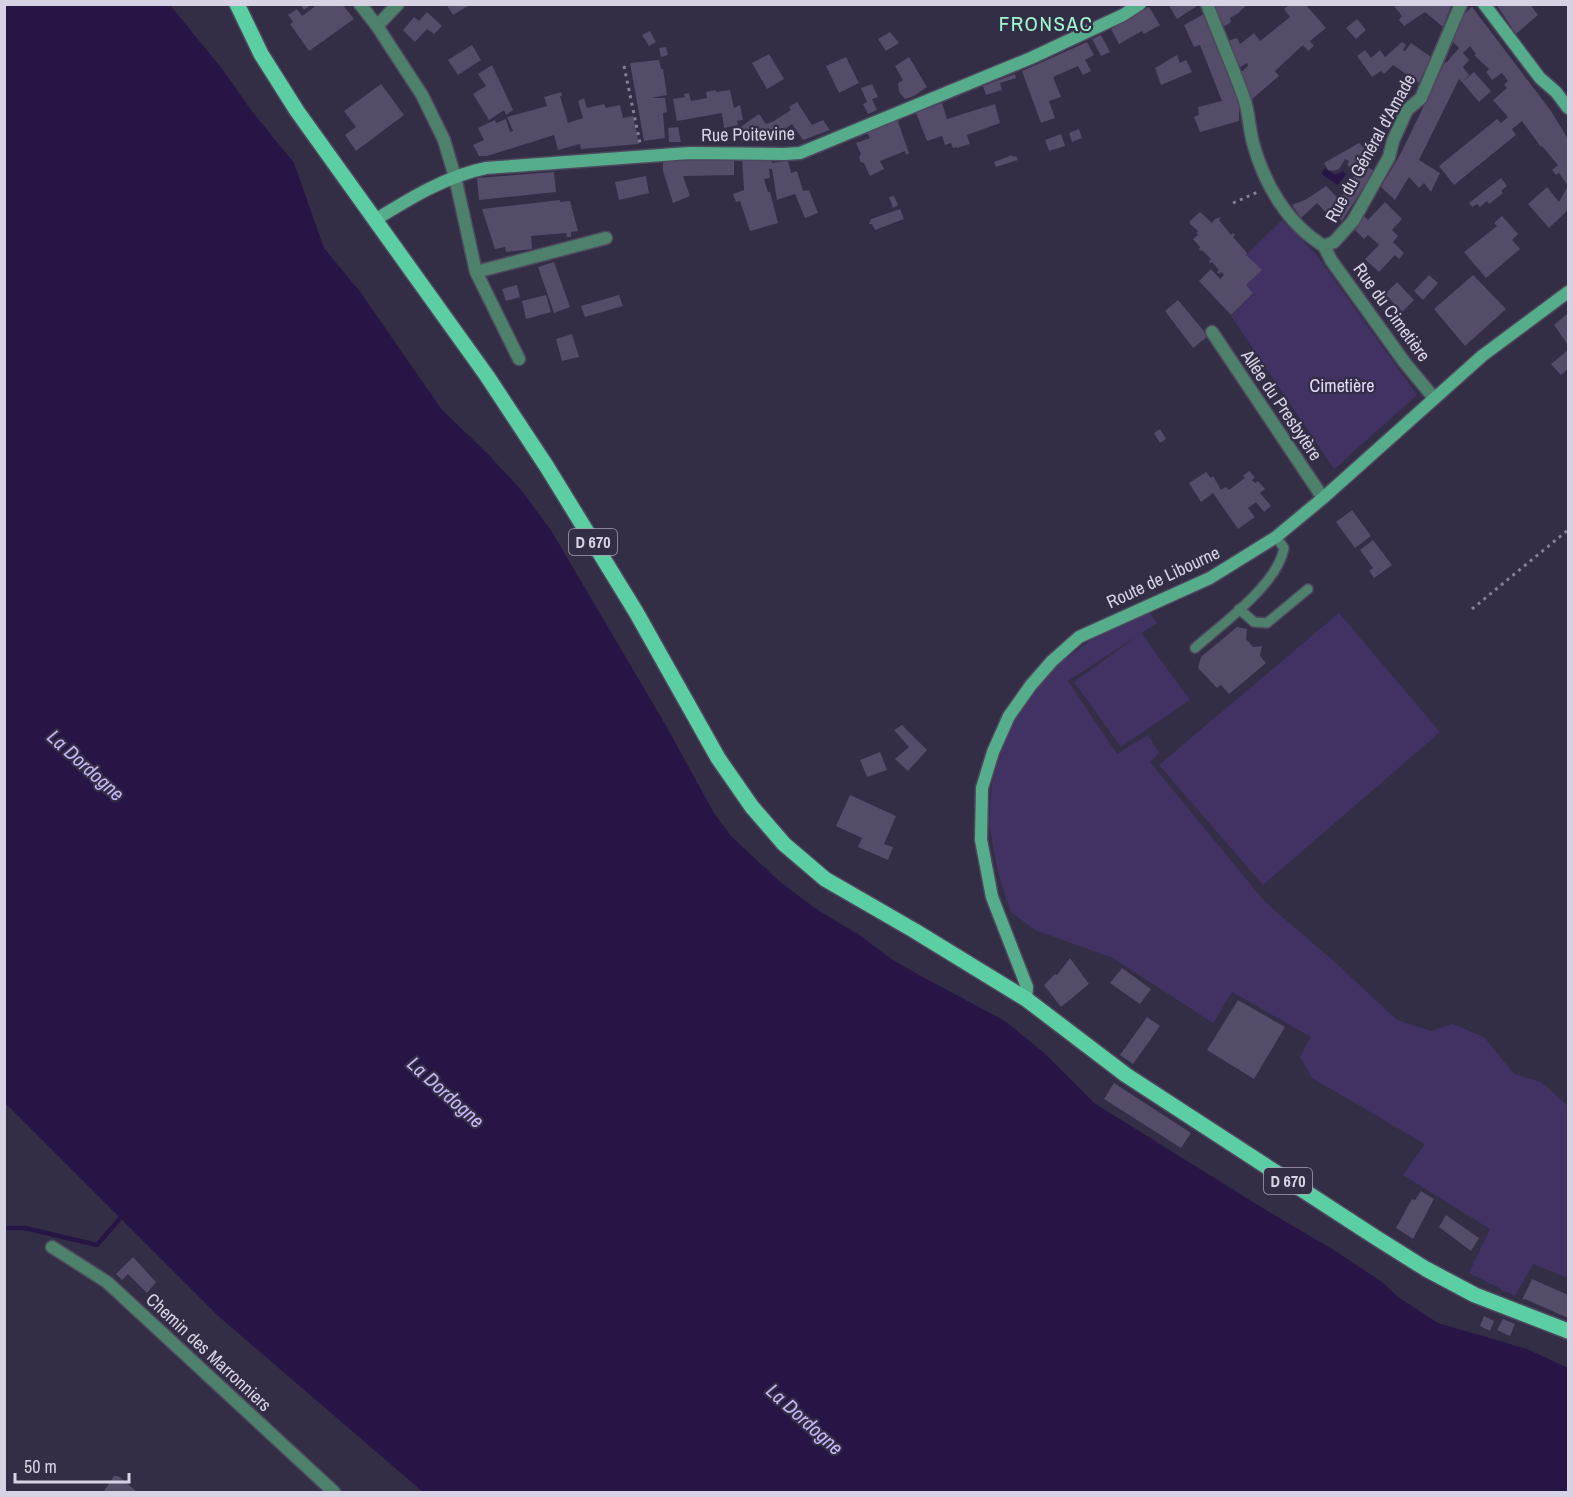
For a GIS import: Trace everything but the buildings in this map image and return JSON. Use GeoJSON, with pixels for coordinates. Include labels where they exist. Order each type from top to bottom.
{"type":"FeatureCollection","features":[{"type":"Feature","properties":{"kind":"main road","name":"D 670"},"geometry":{"type":"LineString","coordinates":[[237,4],[261,54],[297,111],[487,376],[548,467],[636,612],[718,758],[752,807],[784,844],[825,879],[1026,999],[1126,1075],[1426,1269],[1475,1295],[1569,1331]]}},
{"type":"Feature","properties":{"kind":"street"},"geometry":{"type":"LineString","coordinates":[[360,4],[422,95],[444,140],[455,177],[476,272],[519,359]]}},
{"type":"Feature","properties":{"kind":"street"},"geometry":{"type":"LineString","coordinates":[[377,26],[398,4]]}},
{"type":"Feature","properties":{"kind":"street","name":"Rue Poitevine"},"geometry":{"type":"LineString","coordinates":[[375,220],[417,195],[455,177],[486,168],[689,153],[800,153],[1031,58],[1123,15],[1140,4]]}},
{"type":"Feature","properties":{"kind":"street","name":"Rue du Général d'Amade"},"geometry":{"type":"LineString","coordinates":[[1207,4],[1245,101],[1253,143],[1262,172],[1283,208],[1310,237],[1324,246],[1334,242],[1353,221],[1389,157],[1393,141],[1407,110],[1421,98],[1461,4]]}},
{"type":"Feature","properties":{"kind":"street"},"geometry":{"type":"LineString","coordinates":[[1484,4],[1540,78],[1569,108]]}},
{"type":"Feature","properties":{"kind":"street"},"geometry":{"type":"LineString","coordinates":[[476,272],[606,238]]}},
{"type":"Feature","properties":{"kind":"street","name":"Rue du Cimetière"},"geometry":{"type":"LineString","coordinates":[[1324,246],[1331,260],[1398,353],[1434,398]]}},
{"type":"Feature","properties":{"kind":"street","name":"Route de Libourne"},"geometry":{"type":"LineString","coordinates":[[1026,999],[1027,987],[992,897],[981,840],[982,788],[993,752],[1009,716],[1030,685],[1052,660],[1079,637],[1210,578],[1276,537],[1482,356],[1569,292]]}},
{"type":"Feature","properties":{"kind":"street","name":"Allée du Presbytère"},"geometry":{"type":"LineString","coordinates":[[1212,332],[1323,498]]}},
{"type":"Feature","properties":{"kind":"street","name":"Chemin des Marronniers"},"geometry":{"type":"LineString","coordinates":[[52,1247],[107,1282],[334,1492]]}},
{"type":"Feature","properties":{"kind":"lane"},"geometry":{"type":"LineString","coordinates":[[1195,648],[1274,575],[1282,560],[1284,548],[1276,537]]}},
{"type":"Feature","properties":{"kind":"lane"},"geometry":{"type":"LineString","coordinates":[[1239,609],[1254,622],[1267,623],[1308,589]]}},
{"type":"Feature","properties":{"kind":"path"},"geometry":{"type":"LineString","coordinates":[[624,66],[643,156]]}},
{"type":"Feature","properties":{"kind":"path"},"geometry":{"type":"LineString","coordinates":[[1233,203],[1271,187]]}},
{"type":"Feature","properties":{"kind":"path"},"geometry":{"type":"LineString","coordinates":[[1472,609],[1569,530]]}},
{"type":"Feature","properties":{"kind":"green space","name":"Cimetière"},"geometry":{"type":"Polygon","coordinates":[[[1282,220],[1316,254],[1417,395],[1334,469],[1231,316],[1253,294],[1246,285],[1259,269],[1246,255],[1282,220]]]}},
{"type":"Feature","properties":{"kind":"green space"},"geometry":{"type":"Polygon","coordinates":[[[1150,613],[1157,623],[1141,633],[1190,700],[1121,747],[1074,682],[1140,634],[1068,681],[1117,754],[1148,735],[1159,753],[1150,762],[1265,902],[1397,1020],[1431,1031],[1453,1024],[1484,1037],[1514,1074],[1541,1082],[1568,1106],[1568,1278],[1533,1264],[1515,1296],[1469,1273],[1490,1229],[1403,1175],[1425,1144],[1312,1078],[1300,1057],[1311,1037],[1232,992],[1213,1023],[1113,958],[1035,930],[1011,912],[998,873],[989,823],[992,782],[1008,730],[1032,694],[1056,666],[1094,638],[1150,613]]]}},
{"type":"Feature","properties":{"kind":"green space"},"geometry":{"type":"Polygon","coordinates":[[[1339,613],[1440,732],[1263,885],[1159,765],[1339,613]]]}},
{"type":"Feature","properties":{"kind":"water","name":"La Dordogne"},"geometry":{"type":"Polygon","coordinates":[[[4,5],[170,5],[294,163],[324,248],[361,293],[442,410],[522,491],[552,532],[665,724],[714,813],[732,837],[779,881],[816,909],[861,936],[891,959],[1005,1021],[1043,1052],[1094,1103],[1334,1250],[1438,1323],[1527,1349],[1568,1368],[1568,1492],[423,1492],[217,1315],[5,1103],[4,5]]]}},
{"type":"Feature","properties":{"kind":"water"},"geometry":{"type":"Polygon","coordinates":[[[1325,168],[1335,175],[1343,171],[1346,174],[1338,185],[1321,174],[1325,168]]]}},
{"type":"Feature","properties":{"kind":"waterway"},"geometry":{"type":"LineString","coordinates":[[4,1228],[25,1228],[97,1245],[124,1214]]}},
{"type":"Feature","properties":{"kind":"district","name":"FRONSAC"},"geometry":{"type":"Point","coordinates":[1046,23]}}]}
